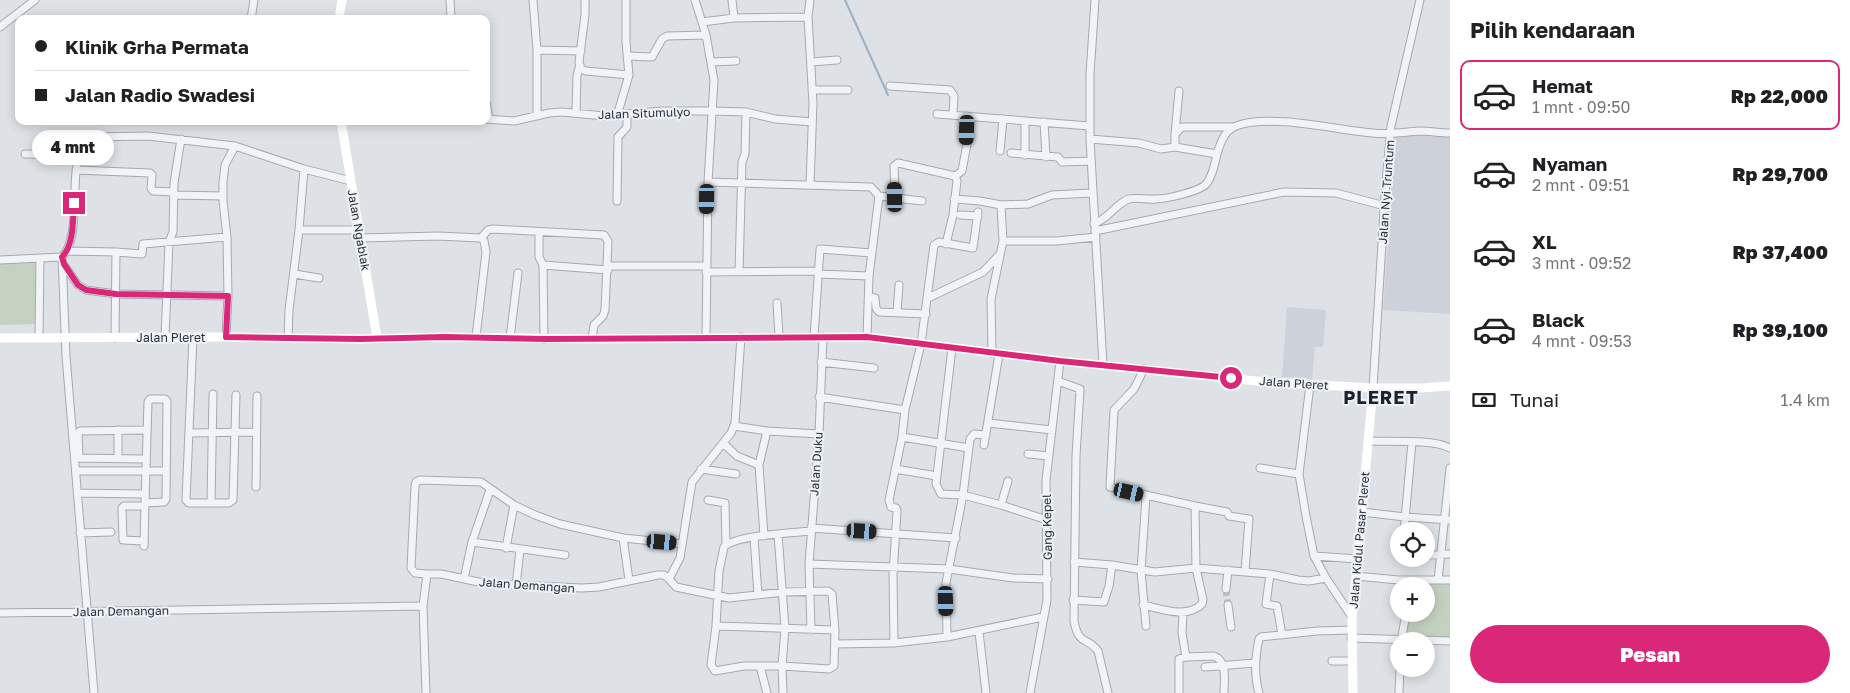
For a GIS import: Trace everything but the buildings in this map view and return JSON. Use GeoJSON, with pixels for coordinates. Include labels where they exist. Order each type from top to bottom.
{"type":"FeatureCollection","features":[{"type":"Feature","properties":{"kind":"main road"},"geometry":{"type":"LineString","coordinates":[[340,15],[342,0]]}},
{"type":"Feature","properties":{"kind":"main road","name":"Jalan Ngablak"},"geometry":{"type":"LineString","coordinates":[[342,125],[378,338]]}},
{"type":"Feature","properties":{"kind":"main road","name":"Jalan Pleret"},"geometry":{"type":"LineString","coordinates":[[0,338],[116,334],[193,337],[226,333],[378,338],[867,337],[1060,361],[1310,385],[1373,388],[1450,386]]}},
{"type":"Feature","properties":{"kind":"main road","name":"Jalan Kidul Pasar Pleret"},"geometry":{"type":"LineString","coordinates":[[1353,693],[1352,618],[1373,388]]}},
{"type":"Feature","properties":{"kind":"street"},"geometry":{"type":"LineString","coordinates":[[16,15],[35,0]]}},
{"type":"Feature","properties":{"kind":"street"},"geometry":{"type":"LineString","coordinates":[[252,15],[254,0]]}},
{"type":"Feature","properties":{"kind":"street"},"geometry":{"type":"LineString","coordinates":[[450,0],[451,15]]}},
{"type":"Feature","properties":{"kind":"street"},"geometry":{"type":"LineString","coordinates":[[533,0],[537,50],[537,116]]}},
{"type":"Feature","properties":{"kind":"street"},"geometry":{"type":"LineString","coordinates":[[576,113],[577,75],[580,66],[585,15],[584,0]]}},
{"type":"Feature","properties":{"kind":"street"},"geometry":{"type":"LineString","coordinates":[[617,116],[629,75],[626,0]]}},
{"type":"Feature","properties":{"kind":"street"},"geometry":{"type":"LineString","coordinates":[[694,0],[706,35],[714,80],[708,182],[706,338]]}},
{"type":"Feature","properties":{"kind":"street"},"geometry":{"type":"LineString","coordinates":[[732,0],[734,18]]}},
{"type":"Feature","properties":{"kind":"street"},"geometry":{"type":"LineString","coordinates":[[810,0],[808,17],[812,90],[810,185]]}},
{"type":"Feature","properties":{"kind":"street"},"geometry":{"type":"LineString","coordinates":[[1094,0],[1090,139],[1102,365]]}},
{"type":"Feature","properties":{"kind":"street","name":"Jalan Nyi Truntum"},"geometry":{"type":"LineString","coordinates":[[1373,388],[1390,133],[1420,0]]}},
{"type":"Feature","properties":{"kind":"street"},"geometry":{"type":"LineString","coordinates":[[0,27],[15,15]]}},
{"type":"Feature","properties":{"kind":"street"},"geometry":{"type":"LineString","coordinates":[[702,22],[734,18],[808,17]]}},
{"type":"Feature","properties":{"kind":"street"},"geometry":{"type":"LineString","coordinates":[[627,56],[652,57],[662,39],[666,36],[706,35]]}},
{"type":"Feature","properties":{"kind":"street"},"geometry":{"type":"LineString","coordinates":[[537,50],[581,51]]}},
{"type":"Feature","properties":{"kind":"street"},"geometry":{"type":"LineString","coordinates":[[810,62],[837,60]]}},
{"type":"Feature","properties":{"kind":"street"},"geometry":{"type":"LineString","coordinates":[[711,62],[736,61]]}},
{"type":"Feature","properties":{"kind":"street"},"geometry":{"type":"LineString","coordinates":[[580,66],[586,71],[629,75]]}},
{"type":"Feature","properties":{"kind":"street"},"geometry":{"type":"LineString","coordinates":[[890,86],[950,90],[954,96],[953,115]]}},
{"type":"Feature","properties":{"kind":"street"},"geometry":{"type":"LineString","coordinates":[[812,90],[848,90]]}},
{"type":"Feature","properties":{"kind":"street"},"geometry":{"type":"LineString","coordinates":[[1176,147],[1175,134],[1179,91]]}},
{"type":"Feature","properties":{"kind":"street","name":"Jalan Situmulyo"},"geometry":{"type":"LineString","coordinates":[[490,119],[514,121],[554,113],[617,116],[663,111],[746,112],[775,119],[812,122]]}},
{"type":"Feature","properties":{"kind":"street"},"geometry":{"type":"LineString","coordinates":[[739,272],[742,159],[745,154],[746,112]]}},
{"type":"Feature","properties":{"kind":"street"},"geometry":{"type":"LineString","coordinates":[[937,114],[1090,126]]}},
{"type":"Feature","properties":{"kind":"street"},"geometry":{"type":"LineString","coordinates":[[617,201],[618,137],[619,133],[626,129],[627,115]]}},
{"type":"Feature","properties":{"kind":"street"},"geometry":{"type":"LineString","coordinates":[[956,176],[962,171],[966,144],[967,116]]}},
{"type":"Feature","properties":{"kind":"street"},"geometry":{"type":"LineString","coordinates":[[1000,151],[1003,119]]}},
{"type":"Feature","properties":{"kind":"street"},"geometry":{"type":"LineString","coordinates":[[1025,120],[1025,155]]}},
{"type":"Feature","properties":{"kind":"street"},"geometry":{"type":"LineString","coordinates":[[1175,134],[1182,127],[1233,127],[1244,123],[1275,121],[1375,134],[1420,131],[1450,133]]}},
{"type":"Feature","properties":{"kind":"street"},"geometry":{"type":"LineString","coordinates":[[1044,122],[1046,156]]}},
{"type":"Feature","properties":{"kind":"street"},"geometry":{"type":"LineString","coordinates":[[1095,231],[1122,202],[1128,199],[1160,199],[1200,189],[1207,184],[1224,136],[1233,127]]}},
{"type":"Feature","properties":{"kind":"street"},"geometry":{"type":"LineString","coordinates":[[77,458],[66,335],[64,258],[73,223],[76,170],[84,142],[95,137],[140,136],[235,146],[304,169],[351,181]]}},
{"type":"Feature","properties":{"kind":"street"},"geometry":{"type":"LineString","coordinates":[[166,335],[169,242],[173,232],[173,194],[181,139]]}},
{"type":"Feature","properties":{"kind":"street"},"geometry":{"type":"LineString","coordinates":[[1090,139],[1139,143],[1161,149],[1176,147],[1217,154]]}},
{"type":"Feature","properties":{"kind":"street"},"geometry":{"type":"LineString","coordinates":[[226,333],[228,237],[223,196],[225,165],[235,146]]}},
{"type":"Feature","properties":{"kind":"street"},"geometry":{"type":"LineString","coordinates":[[1011,153],[1058,157],[1062,162],[1091,161]]}},
{"type":"Feature","properties":{"kind":"street"},"geometry":{"type":"LineString","coordinates":[[25,154],[79,155]]}},
{"type":"Feature","properties":{"kind":"street"},"geometry":{"type":"LineString","coordinates":[[895,197],[894,166],[898,163],[956,176]]}},
{"type":"Feature","properties":{"kind":"street"},"geometry":{"type":"LineString","coordinates":[[287,335],[304,169]]}},
{"type":"Feature","properties":{"kind":"street"},"geometry":{"type":"LineString","coordinates":[[76,170],[150,173],[152,175],[152,191],[173,194],[223,196]]}},
{"type":"Feature","properties":{"kind":"street"},"geometry":{"type":"LineString","coordinates":[[946,244],[953,215],[956,176]]}},
{"type":"Feature","properties":{"kind":"street"},"geometry":{"type":"LineString","coordinates":[[708,182],[871,187],[879,196],[922,201]]}},
{"type":"Feature","properties":{"kind":"street"},"geometry":{"type":"LineString","coordinates":[[1002,241],[1057,241],[1095,231],[1284,192],[1336,193],[1385,206]]}},
{"type":"Feature","properties":{"kind":"street"},"geometry":{"type":"LineString","coordinates":[[954,199],[980,200],[1001,205],[1028,204],[1052,195],[1092,193]]}},
{"type":"Feature","properties":{"kind":"street"},"geometry":{"type":"LineString","coordinates":[[867,337],[869,276],[879,196]]}},
{"type":"Feature","properties":{"kind":"street"},"geometry":{"type":"LineString","coordinates":[[984,445],[996,353],[990,304],[1001,253],[1001,205]]}},
{"type":"Feature","properties":{"kind":"street"},"geometry":{"type":"LineString","coordinates":[[894,643],[893,567],[897,511],[896,508],[891,507],[889,500],[902,437],[905,410],[926,314],[934,245],[938,242],[973,248],[978,214],[960,215]]}},
{"type":"Feature","properties":{"kind":"street"},"geometry":{"type":"LineString","coordinates":[[481,238],[488,230],[494,229],[539,233],[604,235],[608,241],[606,310],[604,316],[593,327],[592,339]]}},
{"type":"Feature","properties":{"kind":"street"},"geometry":{"type":"LineString","coordinates":[[299,230],[481,238]]}},
{"type":"Feature","properties":{"kind":"street"},"geometry":{"type":"LineString","coordinates":[[539,233],[539,257],[543,265],[544,339]]}},
{"type":"Feature","properties":{"kind":"street"},"geometry":{"type":"LineString","coordinates":[[0,260],[64,258],[116,252],[143,254],[143,241],[169,242],[228,237]]}},
{"type":"Feature","properties":{"kind":"street"},"geometry":{"type":"LineString","coordinates":[[476,337],[486,252],[481,238]]}},
{"type":"Feature","properties":{"kind":"street","name":"Jalan Duku"},"geometry":{"type":"LineString","coordinates":[[811,630],[809,564],[819,434],[821,362],[818,272],[820,249],[872,253]]}},
{"type":"Feature","properties":{"kind":"street"},"geometry":{"type":"LineString","coordinates":[[116,252],[116,334]]}},
{"type":"Feature","properties":{"kind":"street"},"geometry":{"type":"LineString","coordinates":[[928,298],[984,272],[1001,253]]}},
{"type":"Feature","properties":{"kind":"street"},"geometry":{"type":"LineString","coordinates":[[64,258],[78,285],[83,289],[116,294],[228,296]]}},
{"type":"Feature","properties":{"kind":"street"},"geometry":{"type":"LineString","coordinates":[[39,337],[40,259]]}},
{"type":"Feature","properties":{"kind":"street"},"geometry":{"type":"LineString","coordinates":[[543,265],[706,269],[739,272],[818,272],[869,276]]}},
{"type":"Feature","properties":{"kind":"street"},"geometry":{"type":"LineString","coordinates":[[510,338],[518,273]]}},
{"type":"Feature","properties":{"kind":"street"},"geometry":{"type":"LineString","coordinates":[[294,274],[319,278]]}},
{"type":"Feature","properties":{"kind":"street"},"geometry":{"type":"LineString","coordinates":[[897,312],[899,285]]}},
{"type":"Feature","properties":{"kind":"street"},"geometry":{"type":"LineString","coordinates":[[868,297],[875,298],[876,308],[879,312],[926,314]]}},
{"type":"Feature","properties":{"kind":"street"},"geometry":{"type":"LineString","coordinates":[[777,303],[779,336]]}},
{"type":"Feature","properties":{"kind":"street"},"geometry":{"type":"LineString","coordinates":[[193,337],[186,500],[189,502],[229,503],[233,500],[236,395]]}},
{"type":"Feature","properties":{"kind":"street"},"geometry":{"type":"LineString","coordinates":[[708,500],[726,503],[726,544],[722,551],[718,596],[716,626],[711,665],[713,670],[718,671],[738,666],[832,668],[834,666],[835,630],[832,594],[828,591],[784,592],[729,598],[718,596],[676,587],[669,579],[679,563],[692,482],[734,426],[737,412],[741,337]]}},
{"type":"Feature","properties":{"kind":"street"},"geometry":{"type":"LineString","coordinates":[[952,348],[936,484],[940,493],[945,495],[963,495],[1047,520]]}},
{"type":"Feature","properties":{"kind":"street","name":"Gang Kepel"},"geometry":{"type":"LineString","coordinates":[[1030,693],[1047,600],[1046,480],[1060,361]]}},
{"type":"Feature","properties":{"kind":"street"},"geometry":{"type":"LineString","coordinates":[[821,362],[874,368]]}},
{"type":"Feature","properties":{"kind":"street"},"geometry":{"type":"LineString","coordinates":[[1144,369],[1134,389],[1114,410],[1110,486],[1112,489],[1227,512],[1230,516],[1249,519],[1246,572]]}},
{"type":"Feature","properties":{"kind":"street"},"geometry":{"type":"LineString","coordinates":[[1058,381],[1080,389],[1076,456],[1073,600],[1076,628],[1082,640],[1094,646],[1098,651],[1108,693]]}},
{"type":"Feature","properties":{"kind":"street"},"geometry":{"type":"LineString","coordinates":[[1310,385],[1299,474],[1314,556],[1352,618]]}},
{"type":"Feature","properties":{"kind":"street"},"geometry":{"type":"LineString","coordinates":[[211,503],[214,433],[213,394]]}},
{"type":"Feature","properties":{"kind":"street"},"geometry":{"type":"LineString","coordinates":[[256,487],[257,396]]}},
{"type":"Feature","properties":{"kind":"street"},"geometry":{"type":"LineString","coordinates":[[820,397],[905,410]]}},
{"type":"Feature","properties":{"kind":"street"},"geometry":{"type":"LineString","coordinates":[[146,471],[145,504],[144,543],[124,540],[122,538],[122,508],[124,506],[145,504],[165,502],[168,401],[165,399],[150,399],[148,402],[146,471]]}},
{"type":"Feature","properties":{"kind":"street"},"geometry":{"type":"LineString","coordinates":[[988,423],[1052,430]]}},
{"type":"Feature","properties":{"kind":"street"},"geometry":{"type":"LineString","coordinates":[[734,426],[766,431],[819,434]]}},
{"type":"Feature","properties":{"kind":"street"},"geometry":{"type":"LineString","coordinates":[[118,430],[118,458]]}},
{"type":"Feature","properties":{"kind":"street"},"geometry":{"type":"LineString","coordinates":[[94,693],[77,493],[78,432],[143,430]]}},
{"type":"Feature","properties":{"kind":"street"},"geometry":{"type":"LineString","coordinates":[[764,536],[759,466],[766,431]]}},
{"type":"Feature","properties":{"kind":"street"},"geometry":{"type":"LineString","coordinates":[[189,433],[256,432]]}},
{"type":"Feature","properties":{"kind":"street"},"geometry":{"type":"LineString","coordinates":[[947,638],[946,583],[956,538],[970,438],[974,434],[986,435]]}},
{"type":"Feature","properties":{"kind":"street"},"geometry":{"type":"LineString","coordinates":[[902,437],[969,448]]}},
{"type":"Feature","properties":{"kind":"street"},"geometry":{"type":"LineString","coordinates":[[1369,441],[1443,444],[1450,448]]}},
{"type":"Feature","properties":{"kind":"street"},"geometry":{"type":"LineString","coordinates":[[1405,522],[1412,442]]}},
{"type":"Feature","properties":{"kind":"street"},"geometry":{"type":"LineString","coordinates":[[723,443],[737,456],[759,466]]}},
{"type":"Feature","properties":{"kind":"street"},"geometry":{"type":"LineString","coordinates":[[1028,454],[1049,456]]}},
{"type":"Feature","properties":{"kind":"street"},"geometry":{"type":"LineString","coordinates":[[77,458],[143,459]]}},
{"type":"Feature","properties":{"kind":"street"},"geometry":{"type":"LineString","coordinates":[[1260,468],[1299,474]]}},
{"type":"Feature","properties":{"kind":"street"},"geometry":{"type":"LineString","coordinates":[[1438,580],[1440,555],[1447,520],[1450,468]]}},
{"type":"Feature","properties":{"kind":"street"},"geometry":{"type":"LineString","coordinates":[[701,469],[736,474]]}},
{"type":"Feature","properties":{"kind":"street"},"geometry":{"type":"LineString","coordinates":[[895,469],[937,476]]}},
{"type":"Feature","properties":{"kind":"street"},"geometry":{"type":"LineString","coordinates":[[76,472],[166,471]]}},
{"type":"Feature","properties":{"kind":"street"},"geometry":{"type":"LineString","coordinates":[[426,693],[423,606],[427,574],[415,572],[411,568],[416,482],[420,480],[478,482],[514,505],[551,521],[623,538],[682,544]]}},
{"type":"Feature","properties":{"kind":"street"},"geometry":{"type":"LineString","coordinates":[[1000,505],[1008,481]]}},
{"type":"Feature","properties":{"kind":"street"},"geometry":{"type":"LineString","coordinates":[[464,579],[472,542],[490,490]]}},
{"type":"Feature","properties":{"kind":"street"},"geometry":{"type":"LineString","coordinates":[[77,493],[141,494]]}},
{"type":"Feature","properties":{"kind":"street"},"geometry":{"type":"LineString","coordinates":[[1146,496],[1141,571],[1146,626]]}},
{"type":"Feature","properties":{"kind":"street"},"geometry":{"type":"LineString","coordinates":[[506,548],[514,505]]}},
{"type":"Feature","properties":{"kind":"street"},"geometry":{"type":"LineString","coordinates":[[1143,605],[1183,612],[1194,611],[1202,604],[1196,568],[1195,506]]}},
{"type":"Feature","properties":{"kind":"street"},"geometry":{"type":"LineString","coordinates":[[1362,512],[1447,520]]}},
{"type":"Feature","properties":{"kind":"street"},"geometry":{"type":"LineString","coordinates":[[726,544],[754,537],[811,530],[956,538]]}},
{"type":"Feature","properties":{"kind":"street"},"geometry":{"type":"LineString","coordinates":[[80,533],[111,532]]}},
{"type":"Feature","properties":{"kind":"street"},"geometry":{"type":"LineString","coordinates":[[778,534],[784,592],[785,628],[782,693]]}},
{"type":"Feature","properties":{"kind":"street"},"geometry":{"type":"LineString","coordinates":[[754,537],[758,596]]}},
{"type":"Feature","properties":{"kind":"street"},"geometry":{"type":"LineString","coordinates":[[623,538],[629,580]]}},
{"type":"Feature","properties":{"kind":"street"},"geometry":{"type":"LineString","coordinates":[[472,542],[565,555]]}},
{"type":"Feature","properties":{"kind":"street"},"geometry":{"type":"LineString","coordinates":[[516,586],[520,550]]}},
{"type":"Feature","properties":{"kind":"street"},"geometry":{"type":"LineString","coordinates":[[1435,555],[1450,554]]}},
{"type":"Feature","properties":{"kind":"street"},"geometry":{"type":"LineString","coordinates":[[1314,556],[1358,559]]}},
{"type":"Feature","properties":{"kind":"street"},"geometry":{"type":"LineString","coordinates":[[1074,562],[1112,565],[1155,572],[1196,568],[1270,574],[1309,581],[1326,578]]}},
{"type":"Feature","properties":{"kind":"street"},"geometry":{"type":"LineString","coordinates":[[809,564],[949,569],[1013,578],[1048,579]]}},
{"type":"Feature","properties":{"kind":"street"},"geometry":{"type":"LineString","coordinates":[[1073,600],[1104,602],[1110,586],[1112,565]]}},
{"type":"Feature","properties":{"kind":"street"},"geometry":{"type":"LineString","coordinates":[[1226,589],[1228,570]]}},
{"type":"Feature","properties":{"kind":"street","name":"Jalan Demangan"},"geometry":{"type":"LineString","coordinates":[[427,574],[441,574],[482,583],[582,588],[599,587],[658,575],[666,576],[669,579]]}},
{"type":"Feature","properties":{"kind":"street"},"geometry":{"type":"LineString","coordinates":[[1270,574],[1266,604],[1278,606],[1282,635]]}},
{"type":"Feature","properties":{"kind":"street"},"geometry":{"type":"LineString","coordinates":[[1356,576],[1390,580]]}},
{"type":"Feature","properties":{"kind":"street"},"geometry":{"type":"LineString","coordinates":[[1435,580],[1450,580]]}},
{"type":"Feature","properties":{"kind":"street"},"geometry":{"type":"LineString","coordinates":[[1228,605],[1231,627]]}},
{"type":"Feature","properties":{"kind":"street","name":"Jalan Demangan"},"geometry":{"type":"LineString","coordinates":[[0,613],[423,606]]}},
{"type":"Feature","properties":{"kind":"street"},"geometry":{"type":"LineString","coordinates":[[1183,612],[1182,633],[1186,657]]}},
{"type":"Feature","properties":{"kind":"street"},"geometry":{"type":"LineString","coordinates":[[835,644],[894,643],[947,638],[1043,618]]}},
{"type":"Feature","properties":{"kind":"street"},"geometry":{"type":"LineString","coordinates":[[716,626],[835,630]]}},
{"type":"Feature","properties":{"kind":"street"},"geometry":{"type":"LineString","coordinates":[[1259,693],[1255,663],[1259,638],[1318,631],[1390,639]]}},
{"type":"Feature","properties":{"kind":"street"},"geometry":{"type":"LineString","coordinates":[[979,632],[986,693]]}},
{"type":"Feature","properties":{"kind":"street"},"geometry":{"type":"LineString","coordinates":[[1435,641],[1450,641]]}},
{"type":"Feature","properties":{"kind":"street"},"geometry":{"type":"LineString","coordinates":[[1179,693],[1178,660],[1186,657],[1214,656],[1224,666],[1224,693]]}},
{"type":"Feature","properties":{"kind":"street"},"geometry":{"type":"LineString","coordinates":[[1332,661],[1352,661]]}},
{"type":"Feature","properties":{"kind":"street"},"geometry":{"type":"LineString","coordinates":[[1204,667],[1255,663]]}},
{"type":"Feature","properties":{"kind":"street"},"geometry":{"type":"LineString","coordinates":[[760,666],[767,693]]}},
{"type":"Feature","properties":{"kind":"street"},"geometry":{"type":"LineString","coordinates":[[1399,693],[1400,677]]}},
{"type":"Feature","properties":{"kind":"shaded area"},"geometry":{"type":"Polygon","coordinates":[[[1399,133],[1450,136],[1450,314],[1383,310],[1395,137],[1399,133]]]}},
{"type":"Feature","properties":{"kind":"shaded area"},"geometry":{"type":"Polygon","coordinates":[[[1287,307],[1326,310],[1323,347],[1315,347],[1312,379],[1282,377],[1287,307]]]}},
{"type":"Feature","properties":{"kind":"green space"},"geometry":{"type":"Polygon","coordinates":[[[35,263],[36,324],[0,325],[0,264],[35,263]]]}},
{"type":"Feature","properties":{"kind":"green space"},"geometry":{"type":"Polygon","coordinates":[[[1435,583],[1450,583],[1450,638],[1435,637],[1435,632],[1406,632],[1407,622],[1435,622],[1435,583]]]}},
{"type":"Feature","properties":{"kind":"waterway"},"geometry":{"type":"LineString","coordinates":[[845,0],[888,95]]}},
{"type":"Feature","properties":{"kind":"tunnel"},"geometry":{"type":"LineString","coordinates":[[1226,589],[1228,605]]}},
{"type":"Feature","properties":{"kind":"district","name":"PLERET"},"geometry":{"type":"Point","coordinates":[1381,397]}},
{"type":"Feature","properties":{"kind":"route"},"geometry":{"type":"LineString","coordinates":[[74,203],[72,232],[67,252],[62,257],[64,264],[80,288],[116,294],[228,296],[226,337],[592,339],[844,336],[867,337],[1060,361],[1231,378]]}}]}
